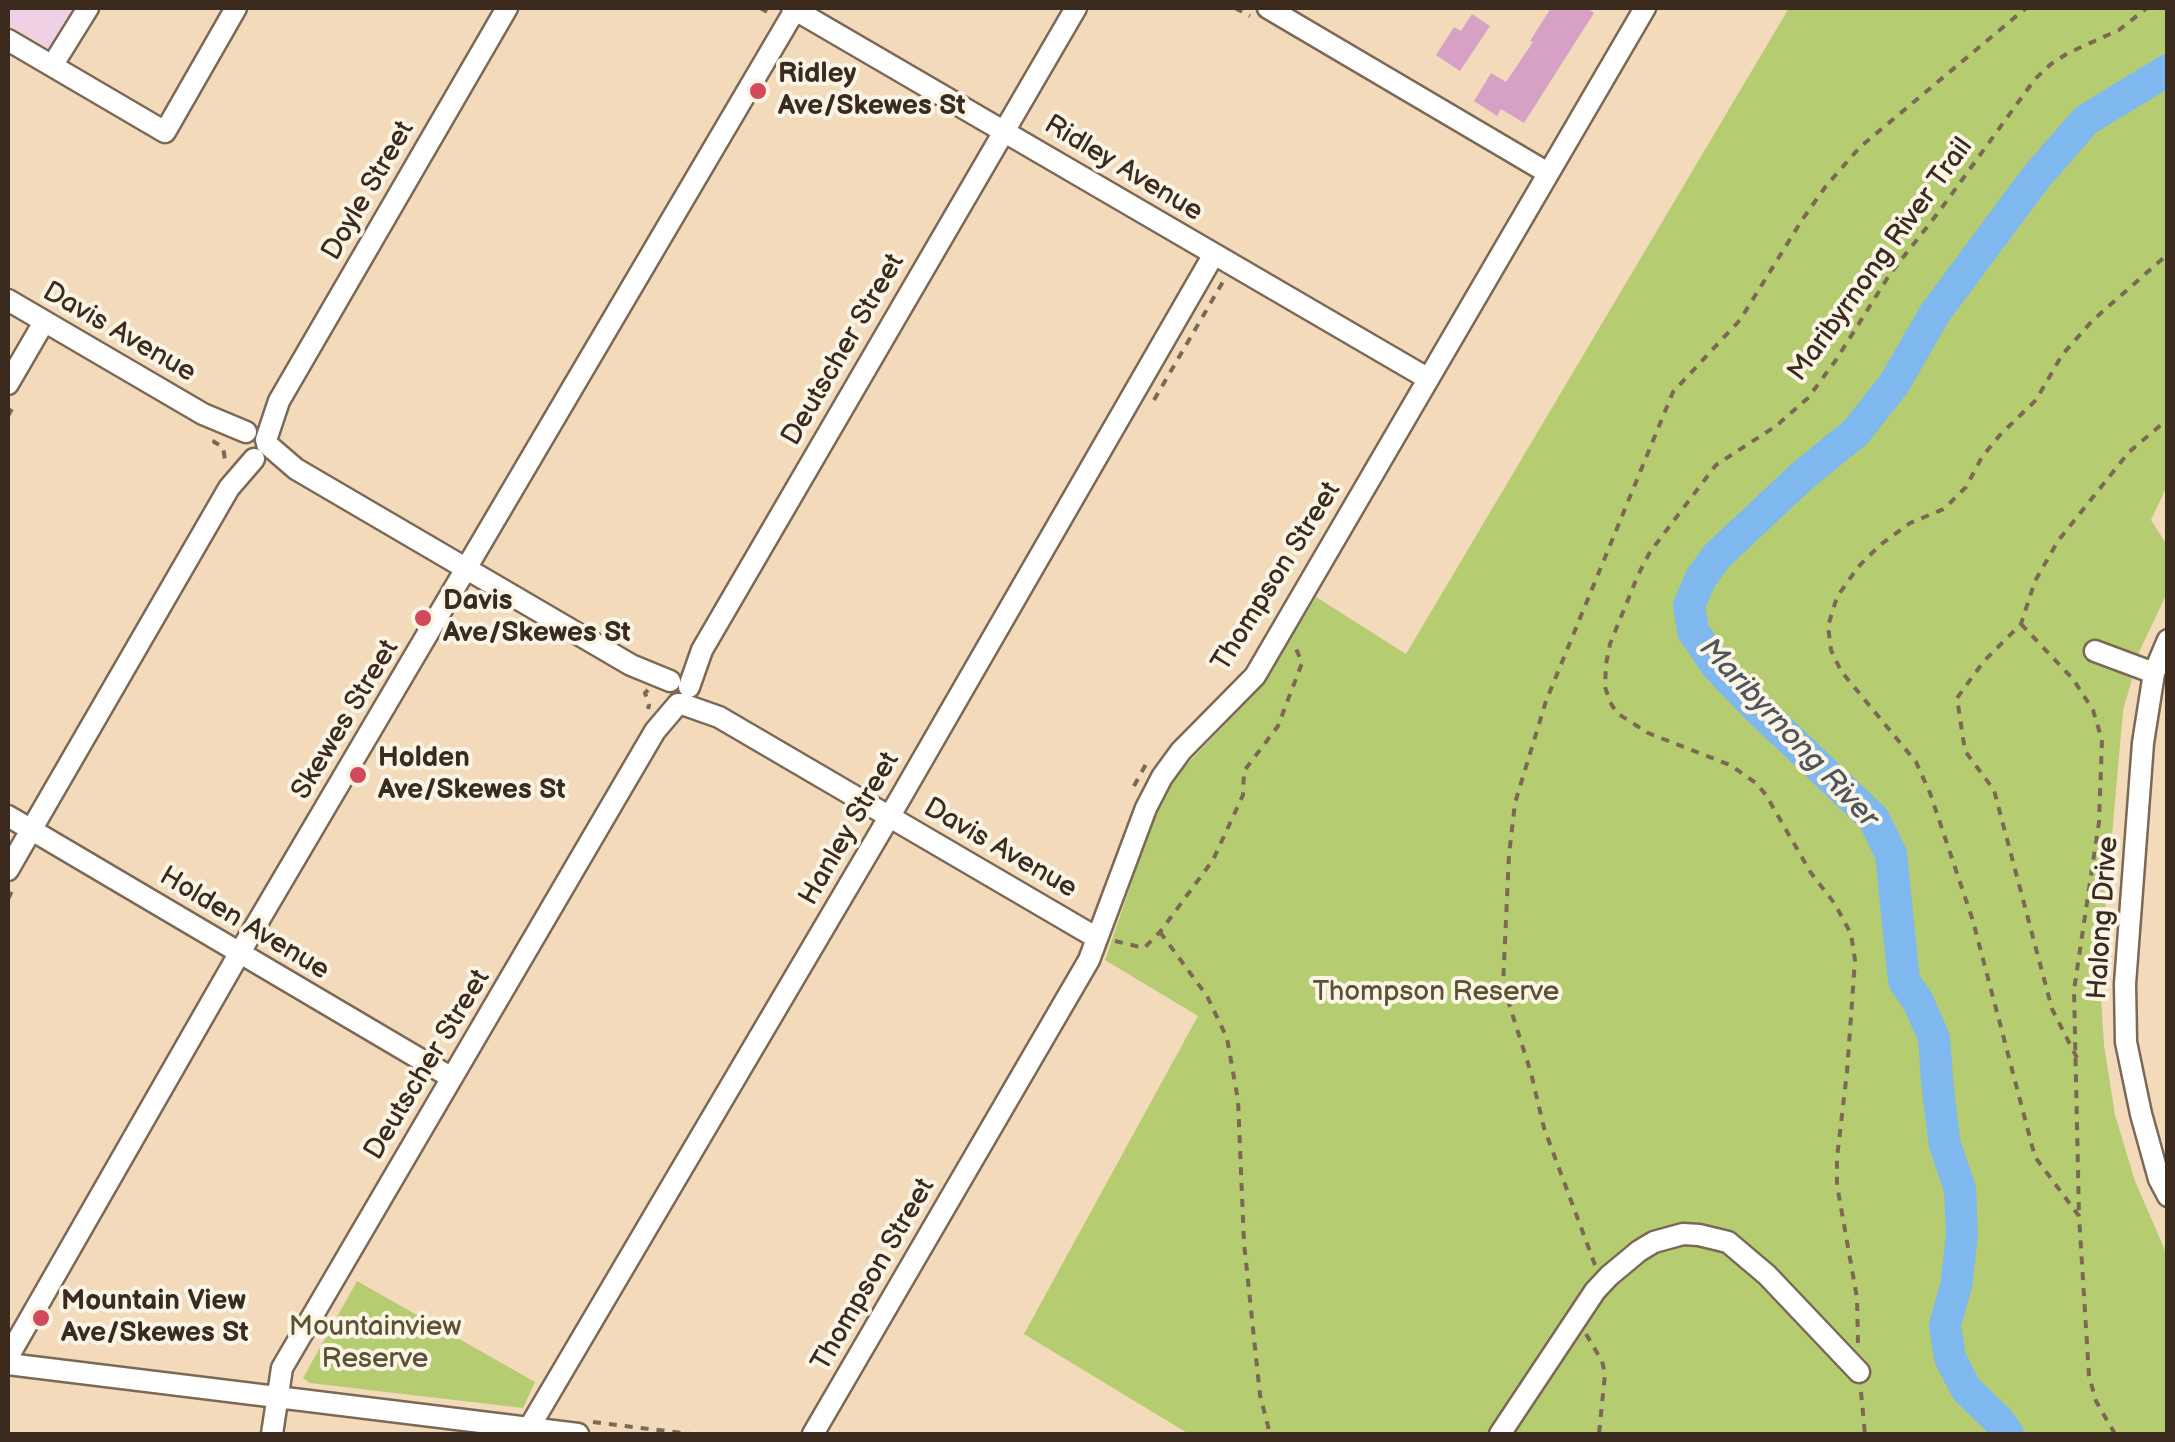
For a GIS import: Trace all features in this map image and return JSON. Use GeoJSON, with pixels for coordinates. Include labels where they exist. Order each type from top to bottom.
{"type":"FeatureCollection","features":[{"type":"Feature","properties":{"kind":"street"},"geometry":{"type":"LineString","coordinates":[[52,66],[88,8]]}},
{"type":"Feature","properties":{"kind":"street"},"geometry":{"type":"LineString","coordinates":[[8,40],[165,132],[236,8]]}},
{"type":"Feature","properties":{"kind":"street","name":"Doyle Street"},"geometry":{"type":"LineString","coordinates":[[12,877],[31,830],[507,8]]}},
{"type":"Feature","properties":{"kind":"street","name":"Deutscher Street"},"geometry":{"type":"LineString","coordinates":[[272,1434],[282,1368],[1076,8]]}},
{"type":"Feature","properties":{"kind":"street"},"geometry":{"type":"LineString","coordinates":[[1268,8],[1548,174]]}},
{"type":"Feature","properties":{"kind":"street","name":"Thompson Street"},"geometry":{"type":"LineString","coordinates":[[813,1434],[1089,960],[1146,808],[1162,777],[1254,676],[1645,8]]}},
{"type":"Feature","properties":{"kind":"street","name":"Ridley Avenue"},"geometry":{"type":"LineString","coordinates":[[791,14],[1004,130],[1427,378]]}},
{"type":"Feature","properties":{"kind":"street","name":"Skewes Street"},"geometry":{"type":"LineString","coordinates":[[8,1361],[240,954],[791,14]]}},
{"type":"Feature","properties":{"kind":"street","name":"Hanley Street"},"geometry":{"type":"LineString","coordinates":[[529,1428],[890,816],[1214,254]]}},
{"type":"Feature","properties":{"kind":"street","name":"Davis Avenue"},"geometry":{"type":"LineString","coordinates":[[8,300],[203,414],[251,447]]}},
{"type":"Feature","properties":{"kind":"street"},"geometry":{"type":"LineString","coordinates":[[8,384],[44,322]]}},
{"type":"Feature","properties":{"kind":"street","name":"Davis Avenue"},"geometry":{"type":"LineString","coordinates":[[203,414],[221,430],[296,469],[1098,938]]}},
{"type":"Feature","properties":{"kind":"street","name":"Halong Drive"},"geometry":{"type":"LineString","coordinates":[[2168,640],[2154,673],[2143,743],[2124,984],[2126,1042],[2133,1078],[2159,1179],[2168,1196]]}},
{"type":"Feature","properties":{"kind":"street"},"geometry":{"type":"LineString","coordinates":[[2095,651],[2154,673]]}},
{"type":"Feature","properties":{"kind":"street","name":"Holden Avenue"},"geometry":{"type":"LineString","coordinates":[[8,816],[452,1078]]}},
{"type":"Feature","properties":{"kind":"street"},"geometry":{"type":"LineString","coordinates":[[1500,1434],[1602,1283],[1654,1242],[1682,1234],[1728,1242],[1767,1275],[1859,1372]]}},
{"type":"Feature","properties":{"kind":"street"},"geometry":{"type":"LineString","coordinates":[[8,1361],[309,1403],[578,1434]]}},
{"type":"Feature","properties":{"kind":"path"},"geometry":{"type":"LineString","coordinates":[[760,8],[791,14]]}},
{"type":"Feature","properties":{"kind":"path"},"geometry":{"type":"LineString","coordinates":[[1602,1283],[1544,1128],[1503,985],[1508,856],[1516,803],[1546,701],[1667,403],[1681,382],[1740,320],[1802,220],[1860,147],[2026,8]]}},
{"type":"Feature","properties":{"kind":"path","name":"Maribyrnong River Trail"},"geometry":{"type":"LineString","coordinates":[[1865,1434],[1858,1298],[1837,1185],[1836,1158],[1848,1072],[1855,960],[1850,934],[1835,904],[1756,783],[1730,765],[1630,724],[1610,702],[1605,687],[1606,664],[1617,627],[1650,552],[1716,465],[1776,426],[1808,398],[1890,274],[2035,79],[2068,52],[2119,30],[2147,8]]}},
{"type":"Feature","properties":{"kind":"path"},"geometry":{"type":"LineString","coordinates":[[2079,1216],[2035,1157],[1973,921],[1930,793],[1916,762],[1842,671],[1831,650],[1828,626],[1837,597],[1858,568],[1880,545],[1910,523],[1944,509],[1966,488],[1982,457],[2036,400],[2062,355],[2093,320],[2168,254]]}},
{"type":"Feature","properties":{"kind":"path"},"geometry":{"type":"LineString","coordinates":[[2076,1058],[2052,1010],[1994,790],[1966,751],[1957,698],[1984,661],[2021,624],[2035,582],[2058,541],[2129,452],[2168,419]]}},
{"type":"Feature","properties":{"kind":"path"},"geometry":{"type":"LineString","coordinates":[[221,430],[214,442],[224,447],[225,460],[251,447]]}},
{"type":"Feature","properties":{"kind":"path"},"geometry":{"type":"LineString","coordinates":[[2021,624],[2073,679],[2093,710],[2102,740],[2099,822],[2074,990],[2079,1216],[2089,1376],[2096,1401],[2114,1434]]}},
{"type":"Feature","properties":{"kind":"path"},"geometry":{"type":"LineString","coordinates":[[1098,938],[1144,948],[1213,860],[1243,795],[1244,770],[1278,726],[1302,664],[1293,642],[1287,654]]}},
{"type":"Feature","properties":{"kind":"path"},"geometry":{"type":"LineString","coordinates":[[8,900],[12,877]]}},
{"type":"Feature","properties":{"kind":"path"},"geometry":{"type":"LineString","coordinates":[[1160,932],[1207,996],[1227,1038],[1238,1100],[1244,1243],[1260,1396],[1270,1434]]}},
{"type":"Feature","properties":{"kind":"path"},"geometry":{"type":"LineString","coordinates":[[1575,1322],[1602,1361],[1599,1434]]}},
{"type":"Feature","properties":{"kind":"shaded area"},"geometry":{"type":"Polygon","coordinates":[[[8,8],[81,8],[56,52],[8,24],[8,8]]]}},
{"type":"Feature","properties":{"kind":"green space","name":"Thompson Reserve"},"geometry":{"type":"Polygon","coordinates":[[[1789,8],[2167,8],[2168,484],[2151,520],[2167,545],[2167,593],[2140,650],[2123,711],[2101,998],[2115,1115],[2135,1181],[2167,1255],[2167,1434],[1189,1434],[1024,1334],[1198,1016],[1105,960],[1164,788],[1262,686],[1316,597],[1406,654],[1789,8]]]}},
{"type":"Feature","properties":{"kind":"green space","name":"Mountainview Reserve"},"geometry":{"type":"Polygon","coordinates":[[[357,1281],[535,1382],[523,1408],[310,1383],[303,1378],[357,1281]]]}},
{"type":"Feature","properties":{"kind":"building"},"geometry":{"type":"Polygon","coordinates":[[[1551,8],[1587,8],[1594,13],[1524,123],[1501,109],[1497,116],[1474,101],[1491,73],[1506,82],[1551,8]]]}},
{"type":"Feature","properties":{"kind":"building"},"geometry":{"type":"Polygon","coordinates":[[[1472,14],[1490,26],[1460,71],[1436,55],[1454,27],[1461,31],[1472,14]]]}},
{"type":"Feature","properties":{"kind":"waterway","name":"Maribyrnong River"},"geometry":{"type":"LineString","coordinates":[[2008,1434],[1966,1389],[1950,1358],[1945,1325],[1956,1286],[1962,1235],[1960,1189],[1945,1145],[1934,1038],[1918,1001],[1904,981],[1891,854],[1874,819],[1716,665],[1693,631],[1689,605],[1717,556],[1801,477],[1856,432],[1894,384],[1935,313],[2037,176],[2086,120],[2168,70]]}},
{"type":"Feature","properties":{"kind":"place","name":"Ridley Ave/Skewes St"},"geometry":{"type":"Point","coordinates":[758,91]}},
{"type":"Feature","properties":{"kind":"place","name":"Davis Ave/Skewes St"},"geometry":{"type":"Point","coordinates":[423,618]}},
{"type":"Feature","properties":{"kind":"place","name":"Holden Ave/Skewes St"},"geometry":{"type":"Point","coordinates":[358,775]}},
{"type":"Feature","properties":{"kind":"place","name":"Mountain View Ave/Skewes St"},"geometry":{"type":"Point","coordinates":[41,1318]}}]}
